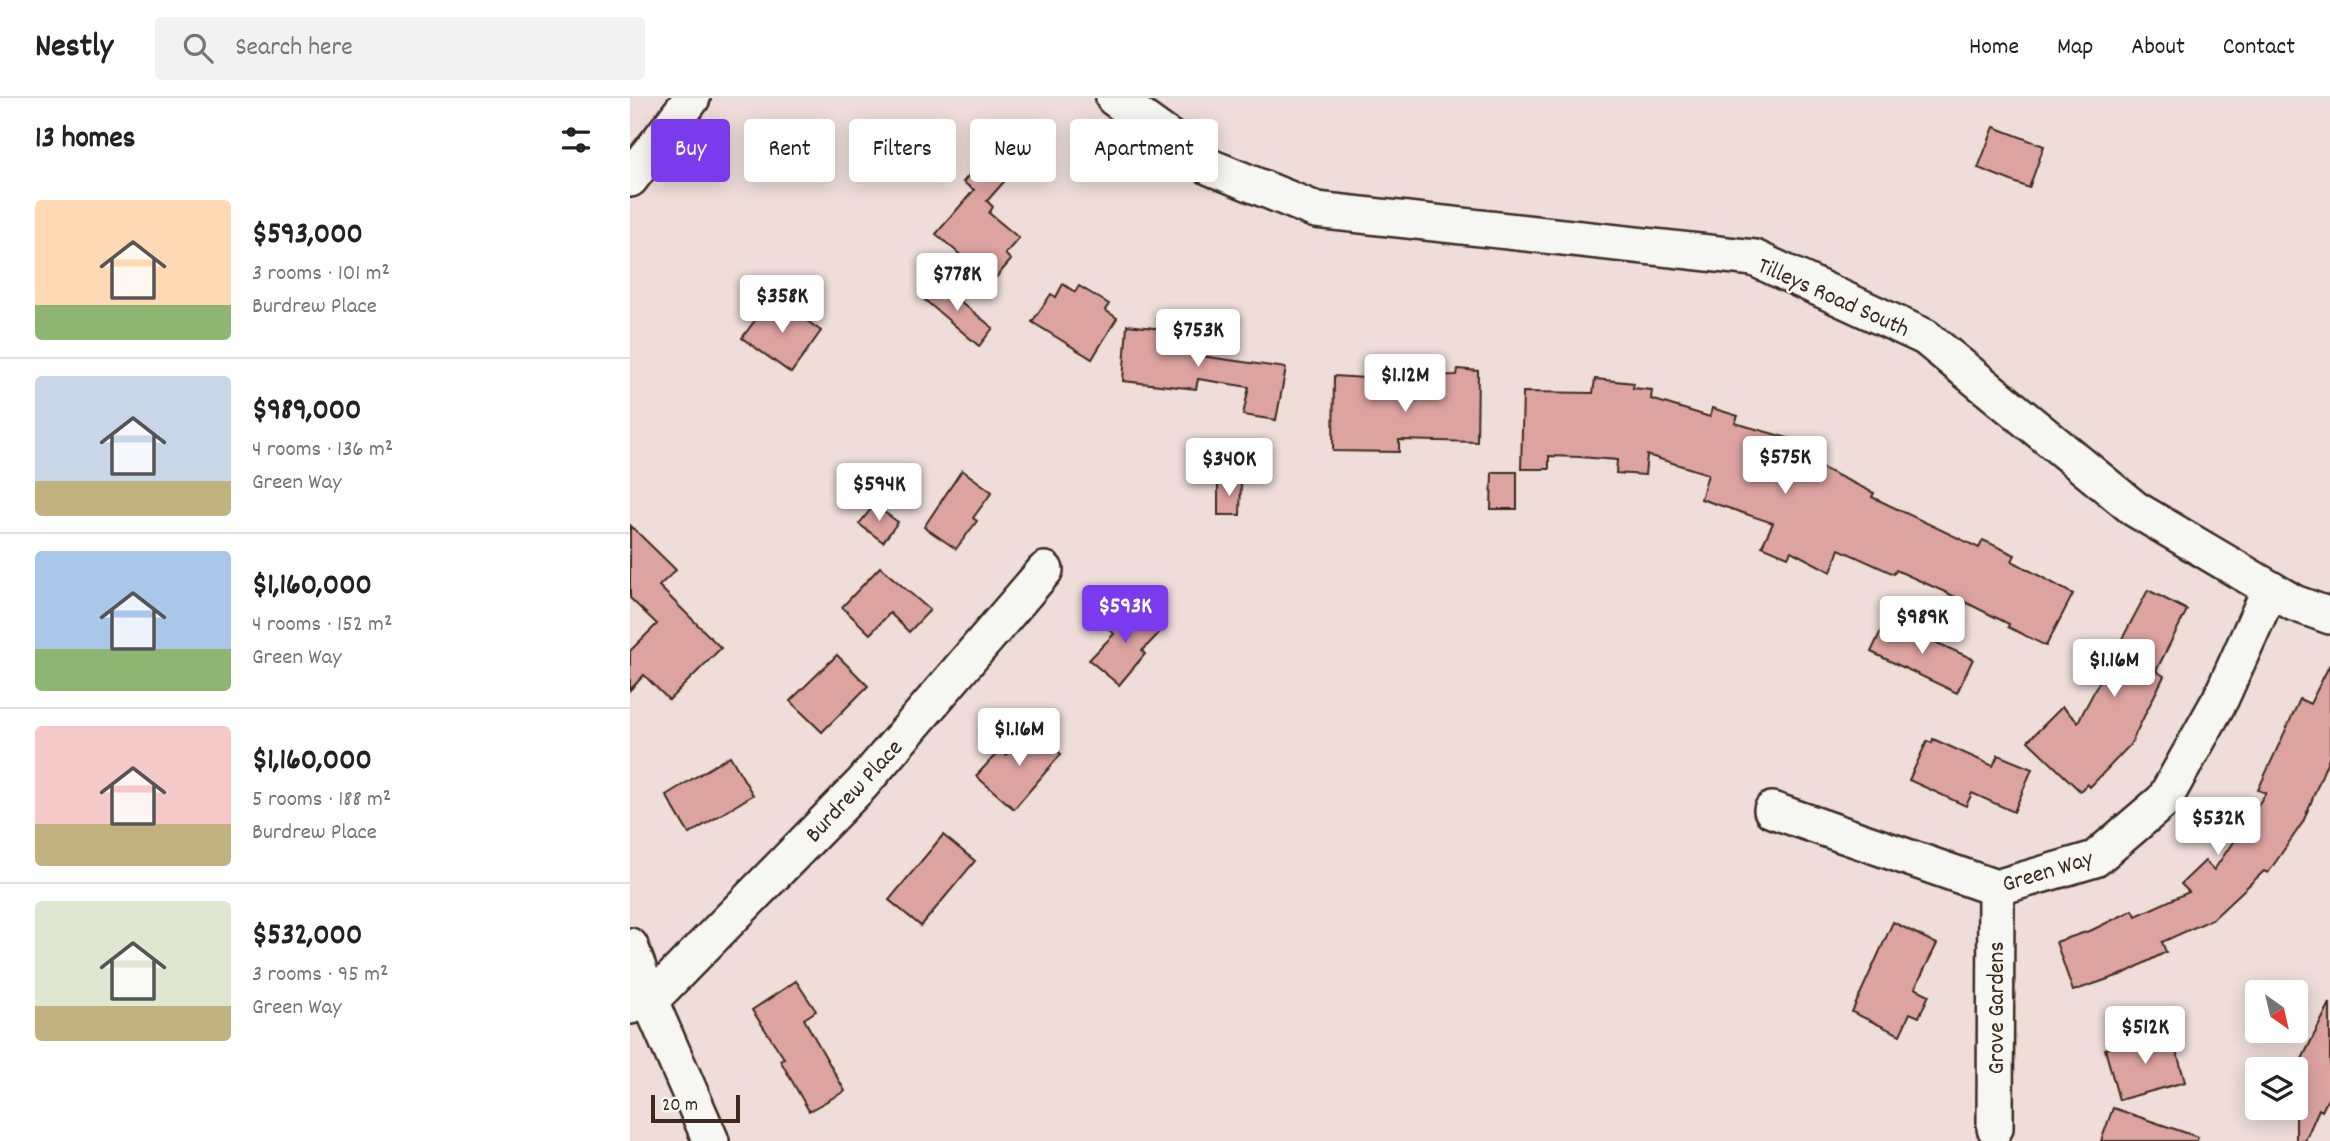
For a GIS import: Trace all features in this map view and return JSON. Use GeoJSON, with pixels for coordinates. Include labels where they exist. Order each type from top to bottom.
{"type":"FeatureCollection","features":[{"type":"Feature","properties":{"kind":"street"},"geometry":{"type":"LineString","coordinates":[[630,179],[692,98]]}},
{"type":"Feature","properties":{"kind":"street","name":"Tilleys Road South"},"geometry":{"type":"LineString","coordinates":[[1114,98],[1210,167],[1317,210],[1754,258],[1925,337],[2135,509],[2294,603],[2330,616]]}},
{"type":"Feature","properties":{"kind":"street","name":"Burdrew Place"},"geometry":{"type":"LineString","coordinates":[[640,1003],[862,784],[1045,570]]}},
{"type":"Feature","properties":{"kind":"street","name":"Green Way"},"geometry":{"type":"LineString","coordinates":[[1772,810],[1996,888],[2095,859],[2164,800],[2221,698],[2270,589]]}},
{"type":"Feature","properties":{"kind":"street","name":"Grove Gardens"},"geometry":{"type":"LineString","coordinates":[[1995,1128],[1996,888]]}},
{"type":"Feature","properties":{"kind":"street"},"geometry":{"type":"LineString","coordinates":[[630,946],[640,1003],[711,1141]]}},
{"type":"Feature","properties":{"kind":"building"},"geometry":{"type":"Polygon","coordinates":[[[1994,127],[2044,146],[2029,188],[1978,168],[1994,127]]]}},
{"type":"Feature","properties":{"kind":"building"},"geometry":{"type":"Polygon","coordinates":[[[970,174],[970,182],[1004,182],[987,201],[993,207],[989,213],[1019,238],[1005,254],[1011,260],[992,282],[936,234],[974,190],[963,182],[970,174]]]}},
{"type":"Feature","properties":{"kind":"building"},"geometry":{"type":"Polygon","coordinates":[[[934,280],[993,328],[979,346],[920,296],[934,280]]]}},
{"type":"Feature","properties":{"kind":"building"},"geometry":{"type":"Polygon","coordinates":[[[1063,284],[1075,292],[1079,286],[1109,304],[1105,310],[1117,318],[1092,359],[1032,322],[1051,294],[1056,297],[1063,284]]]}},
{"type":"Feature","properties":{"kind":"building"},"geometry":{"type":"Polygon","coordinates":[[[773,296],[821,331],[791,373],[742,338],[773,296]]]}},
{"type":"Feature","properties":{"kind":"building"},"geometry":{"type":"Polygon","coordinates":[[[1127,325],[1181,331],[1180,343],[1202,346],[1201,356],[1286,368],[1276,420],[1243,415],[1249,387],[1198,379],[1196,389],[1123,381],[1127,325]]]}},
{"type":"Feature","properties":{"kind":"building"},"geometry":{"type":"Polygon","coordinates":[[[1458,369],[1478,371],[1477,442],[1399,440],[1399,452],[1333,451],[1334,376],[1366,378],[1366,396],[1418,398],[1418,376],[1457,375],[1458,369]]]}},
{"type":"Feature","properties":{"kind":"building"},"geometry":{"type":"Polygon","coordinates":[[[1595,379],[1634,383],[1633,388],[1652,390],[1651,399],[1710,417],[1712,408],[1738,416],[1735,423],[1816,446],[1813,454],[1819,455],[1816,465],[1874,493],[1872,497],[1979,548],[1983,540],[2015,555],[2012,561],[2073,594],[2046,646],[1945,592],[1896,570],[1894,574],[1839,549],[1831,572],[1791,551],[1788,557],[1762,546],[1773,523],[1701,499],[1708,474],[1647,455],[1645,475],[1616,473],[1617,460],[1580,457],[1549,456],[1549,469],[1521,469],[1523,392],[1593,393],[1595,379]]]}},
{"type":"Feature","properties":{"kind":"building"},"geometry":{"type":"Polygon","coordinates":[[[962,470],[992,492],[973,518],[977,521],[956,549],[924,527],[962,470]]]}},
{"type":"Feature","properties":{"kind":"building"},"geometry":{"type":"Polygon","coordinates":[[[1492,472],[1517,472],[1517,509],[1491,509],[1492,472]]]}},
{"type":"Feature","properties":{"kind":"building"},"geometry":{"type":"Polygon","coordinates":[[[1218,480],[1241,481],[1240,515],[1218,515],[1218,480]]]}},
{"type":"Feature","properties":{"kind":"building"},"geometry":{"type":"Polygon","coordinates":[[[874,505],[898,522],[883,542],[859,524],[874,505]]]}},
{"type":"Feature","properties":{"kind":"building"},"geometry":{"type":"Polygon","coordinates":[[[630,525],[676,570],[659,586],[721,648],[669,700],[644,675],[630,690],[630,651],[657,624],[630,598],[630,525]]]}},
{"type":"Feature","properties":{"kind":"building"},"geometry":{"type":"Polygon","coordinates":[[[880,567],[930,610],[909,632],[890,613],[870,634],[842,607],[880,567]]]}},
{"type":"Feature","properties":{"kind":"building"},"geometry":{"type":"Polygon","coordinates":[[[2148,590],[2187,610],[2156,671],[2164,676],[2130,745],[2090,787],[2087,784],[2080,791],[2028,741],[2062,707],[2078,722],[2148,590]]]}},
{"type":"Feature","properties":{"kind":"building"},"geometry":{"type":"Polygon","coordinates":[[[1132,604],[1161,631],[1142,651],[1145,654],[1119,685],[1089,660],[1114,634],[1109,629],[1132,604]]]}},
{"type":"Feature","properties":{"kind":"building"},"geometry":{"type":"Polygon","coordinates":[[[1886,620],[1973,659],[1957,693],[1871,652],[1886,620]]]}},
{"type":"Feature","properties":{"kind":"building"},"geometry":{"type":"Polygon","coordinates":[[[837,655],[868,686],[822,732],[790,701],[837,655]]]}},
{"type":"Feature","properties":{"kind":"building"},"geometry":{"type":"Polygon","coordinates":[[[2330,664],[2330,755],[2303,822],[2268,873],[2264,871],[2213,919],[2162,942],[2166,952],[2123,974],[2073,991],[2056,942],[2092,930],[2133,910],[2136,916],[2189,892],[2181,884],[2205,861],[2214,870],[2266,793],[2258,790],[2300,699],[2310,704],[2330,664]]]}},
{"type":"Feature","properties":{"kind":"building"},"geometry":{"type":"Polygon","coordinates":[[[1030,727],[1061,754],[1014,809],[976,776],[1000,750],[1006,755],[1030,727]]]}},
{"type":"Feature","properties":{"kind":"building"},"geometry":{"type":"Polygon","coordinates":[[[1933,739],[1993,766],[1998,755],[2032,769],[2014,812],[1972,793],[1966,806],[1909,780],[1927,741],[1932,743],[1933,739]]]}},
{"type":"Feature","properties":{"kind":"building"},"geometry":{"type":"Polygon","coordinates":[[[730,756],[753,795],[689,834],[666,795],[730,756]]]}},
{"type":"Feature","properties":{"kind":"building"},"geometry":{"type":"Polygon","coordinates":[[[943,835],[975,861],[921,926],[889,900],[943,835]]]}},
{"type":"Feature","properties":{"kind":"building"},"geometry":{"type":"Polygon","coordinates":[[[1893,922],[1937,944],[1915,988],[1929,995],[1919,1017],[1910,1013],[1900,1035],[1852,1012],[1893,922]]]}},
{"type":"Feature","properties":{"kind":"building"},"geometry":{"type":"Polygon","coordinates":[[[796,981],[816,1011],[804,1019],[845,1091],[809,1111],[780,1060],[784,1058],[752,1010],[796,981]]]}},
{"type":"Feature","properties":{"kind":"building"},"geometry":{"type":"Polygon","coordinates":[[[2330,1003],[2330,1095],[2322,1111],[2319,1109],[2305,1141],[2296,1141],[2296,1120],[2308,1120],[2308,1057],[2303,1057],[2330,1003]]]}},
{"type":"Feature","properties":{"kind":"building"},"geometry":{"type":"Polygon","coordinates":[[[2171,1031],[2185,1082],[2119,1100],[2105,1049],[2171,1031]]]}},
{"type":"Feature","properties":{"kind":"building"},"geometry":{"type":"Polygon","coordinates":[[[2113,1108],[2198,1137],[2197,1141],[2101,1141],[2113,1108]]]}}]}
